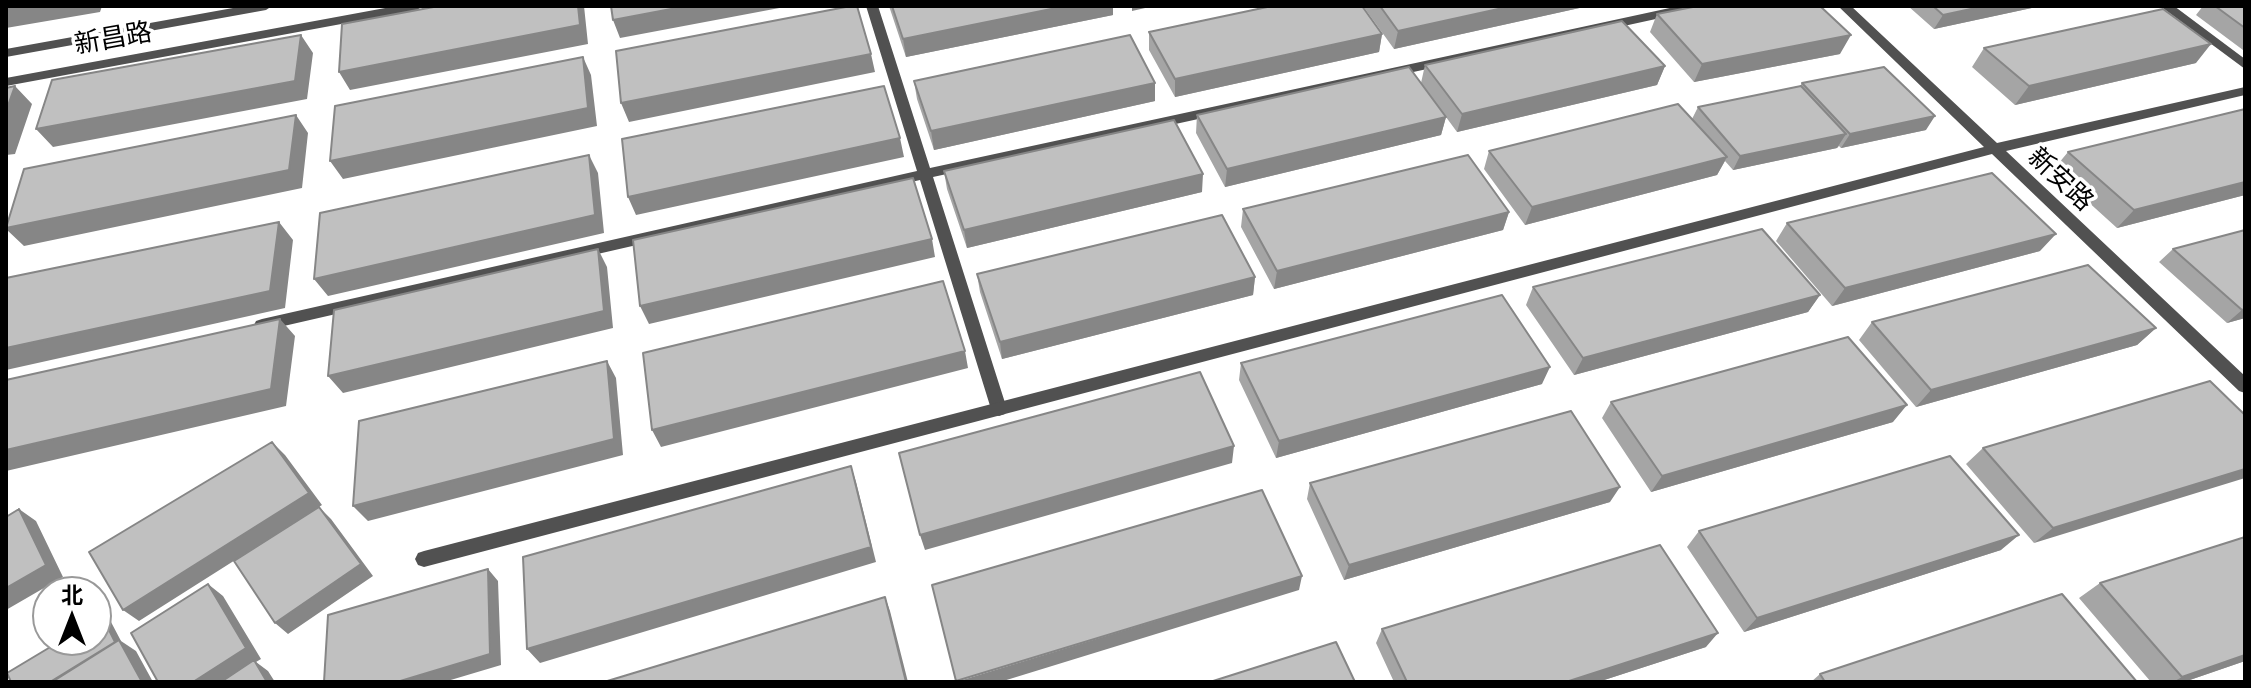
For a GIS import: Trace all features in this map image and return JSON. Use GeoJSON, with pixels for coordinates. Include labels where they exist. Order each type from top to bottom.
{"type":"FeatureCollection","features":[{"type":"Feature","properties":{"kind":"street","name":"新昌路"},"geometry":{"type":"LineString","coordinates":[[6,53],[266,6]]}},
{"type":"Feature","properties":{"kind":"street","name":"新昌路"},"geometry":{"type":"LineString","coordinates":[[6,82],[417,6]]}},
{"type":"Feature","properties":{"kind":"street"},"geometry":{"type":"LineString","coordinates":[[872,6],[999,409]]}},
{"type":"Feature","properties":{"kind":"street"},"geometry":{"type":"LineString","coordinates":[[240,330],[925,174],[1697,6]]}},
{"type":"Feature","properties":{"kind":"street","name":"新安路"},"geometry":{"type":"LineString","coordinates":[[1844,6],[2245,386]]}},
{"type":"Feature","properties":{"kind":"street"},"geometry":{"type":"LineString","coordinates":[[2166,6],[2245,65]]}},
{"type":"Feature","properties":{"kind":"street"},"geometry":{"type":"LineString","coordinates":[[424,559],[1993,149],[2245,91]]}},
{"type":"Feature","properties":{"kind":"building"},"geometry":{"type":"Polygon","coordinates":[[[439,6],[578,6],[580,25],[339,72],[342,24],[439,6]]]}},
{"type":"Feature","properties":{"kind":"building"},"geometry":{"type":"Polygon","coordinates":[[[611,6],[687,6],[613,20],[611,6]]]}},
{"type":"Feature","properties":{"kind":"building"},"geometry":{"type":"Polygon","coordinates":[[[857,6],[871,54],[621,103],[616,51],[857,6]]]}},
{"type":"Feature","properties":{"kind":"building"},"geometry":{"type":"Polygon","coordinates":[[[892,6],[1066,6],[903,39],[892,6]]]}},
{"type":"Feature","properties":{"kind":"building"},"geometry":{"type":"Polygon","coordinates":[[[1272,6],[1362,6],[1382,34],[1175,79],[1149,32],[1272,6]]]}},
{"type":"Feature","properties":{"kind":"building"},"geometry":{"type":"Polygon","coordinates":[[[1380,6],[1512,6],[1398,31],[1380,6]]]}},
{"type":"Feature","properties":{"kind":"building"},"geometry":{"type":"Polygon","coordinates":[[[1698,6],[1820,6],[1851,35],[1702,64],[1657,14],[1698,6]]]}},
{"type":"Feature","properties":{"kind":"building"},"geometry":{"type":"Polygon","coordinates":[[[1933,6],[1985,6],[1943,15],[1933,6]]]}},
{"type":"Feature","properties":{"kind":"building"},"geometry":{"type":"Polygon","coordinates":[[[2215,6],[2245,6],[2245,28],[2215,6]]]}},
{"type":"Feature","properties":{"kind":"building"},"geometry":{"type":"Polygon","coordinates":[[[2163,9],[2211,44],[2029,86],[1984,48],[2163,9]]]}},
{"type":"Feature","properties":{"kind":"building"},"geometry":{"type":"Polygon","coordinates":[[[1622,21],[1665,66],[1462,114],[1425,65],[1622,21]]]}},
{"type":"Feature","properties":{"kind":"building"},"geometry":{"type":"Polygon","coordinates":[[[301,35],[295,81],[36,129],[52,80],[301,35]]]}},
{"type":"Feature","properties":{"kind":"building"},"geometry":{"type":"Polygon","coordinates":[[[1130,35],[1155,83],[931,131],[914,81],[1130,35]]]}},
{"type":"Feature","properties":{"kind":"building"},"geometry":{"type":"Polygon","coordinates":[[[583,57],[588,108],[330,161],[335,106],[583,57]]]}},
{"type":"Feature","properties":{"kind":"building"},"geometry":{"type":"Polygon","coordinates":[[[1409,67],[1446,117],[1227,169],[1197,115],[1409,67]]]}},
{"type":"Feature","properties":{"kind":"building"},"geometry":{"type":"Polygon","coordinates":[[[1884,67],[1935,116],[1850,134],[1802,83],[1884,67]]]}},
{"type":"Feature","properties":{"kind":"building"},"geometry":{"type":"Polygon","coordinates":[[[15,86],[6,111],[6,88],[15,86]]]}},
{"type":"Feature","properties":{"kind":"building"},"geometry":{"type":"Polygon","coordinates":[[[884,86],[900,138],[628,197],[622,139],[884,86]]]}},
{"type":"Feature","properties":{"kind":"building"},"geometry":{"type":"Polygon","coordinates":[[[1801,86],[1846,134],[1740,156],[1698,107],[1801,86]]]}},
{"type":"Feature","properties":{"kind":"building"},"geometry":{"type":"Polygon","coordinates":[[[1678,104],[1727,157],[1532,207],[1489,151],[1678,104]]]}},
{"type":"Feature","properties":{"kind":"building"},"geometry":{"type":"Polygon","coordinates":[[[2245,109],[2245,182],[2134,210],[2068,152],[2245,109]]]}},
{"type":"Feature","properties":{"kind":"building"},"geometry":{"type":"Polygon","coordinates":[[[296,115],[289,170],[6,228],[24,169],[296,115]]]}},
{"type":"Feature","properties":{"kind":"building"},"geometry":{"type":"Polygon","coordinates":[[[1174,120],[1203,174],[964,230],[944,171],[1174,120]]]}},
{"type":"Feature","properties":{"kind":"building"},"geometry":{"type":"Polygon","coordinates":[[[589,155],[595,215],[314,279],[320,213],[589,155]]]}},
{"type":"Feature","properties":{"kind":"building"},"geometry":{"type":"Polygon","coordinates":[[[1468,155],[1509,212],[1277,271],[1243,209],[1468,155]]]}},
{"type":"Feature","properties":{"kind":"building"},"geometry":{"type":"Polygon","coordinates":[[[1992,173],[2056,234],[1845,288],[1787,223],[1992,173]]]}},
{"type":"Feature","properties":{"kind":"building"},"geometry":{"type":"Polygon","coordinates":[[[913,178],[932,239],[640,306],[633,240],[913,178]]]}},
{"type":"Feature","properties":{"kind":"building"},"geometry":{"type":"Polygon","coordinates":[[[1222,215],[1255,277],[1000,342],[977,274],[1222,215]]]}},
{"type":"Feature","properties":{"kind":"building"},"geometry":{"type":"Polygon","coordinates":[[[279,222],[270,291],[6,348],[6,278],[279,222]]]}},
{"type":"Feature","properties":{"kind":"building"},"geometry":{"type":"Polygon","coordinates":[[[1762,229],[1820,295],[1583,358],[1533,287],[1762,229]]]}},
{"type":"Feature","properties":{"kind":"building"},"geometry":{"type":"Polygon","coordinates":[[[2245,230],[2245,309],[2242,310],[2173,249],[2245,230]]]}},
{"type":"Feature","properties":{"kind":"building"},"geometry":{"type":"Polygon","coordinates":[[[598,249],[604,311],[328,376],[334,310],[598,249]]]}},
{"type":"Feature","properties":{"kind":"building"},"geometry":{"type":"Polygon","coordinates":[[[2088,265],[2156,328],[1931,390],[1872,322],[2088,265]]]}},
{"type":"Feature","properties":{"kind":"building"},"geometry":{"type":"Polygon","coordinates":[[[943,281],[965,351],[652,430],[643,353],[943,281]]]}},
{"type":"Feature","properties":{"kind":"building"},"geometry":{"type":"Polygon","coordinates":[[[1502,295],[1550,367],[1279,441],[1241,363],[1502,295]]]}},
{"type":"Feature","properties":{"kind":"building"},"geometry":{"type":"Polygon","coordinates":[[[280,319],[271,389],[6,450],[6,380],[280,319]]]}},
{"type":"Feature","properties":{"kind":"building"},"geometry":{"type":"Polygon","coordinates":[[[1848,337],[1907,405],[1662,476],[1611,402],[1848,337]]]}},
{"type":"Feature","properties":{"kind":"building"},"geometry":{"type":"Polygon","coordinates":[[[607,361],[614,439],[353,506],[359,421],[607,361]]]}},
{"type":"Feature","properties":{"kind":"building"},"geometry":{"type":"Polygon","coordinates":[[[1200,372],[1234,446],[920,535],[899,453],[1200,372]]]}},
{"type":"Feature","properties":{"kind":"building"},"geometry":{"type":"Polygon","coordinates":[[[2210,381],[2245,415],[2245,469],[2053,528],[1983,448],[2210,381]]]}},
{"type":"Feature","properties":{"kind":"building"},"geometry":{"type":"Polygon","coordinates":[[[1571,411],[1620,487],[1349,565],[1310,483],[1571,411]]]}},
{"type":"Feature","properties":{"kind":"building"},"geometry":{"type":"Polygon","coordinates":[[[272,442],[309,493],[123,610],[112,591],[112,576],[103,576],[89,552],[272,442]]]}},
{"type":"Feature","properties":{"kind":"building"},"geometry":{"type":"Polygon","coordinates":[[[1950,456],[2019,535],[1757,618],[1699,531],[1950,456]]]}},
{"type":"Feature","properties":{"kind":"building"},"geometry":{"type":"Polygon","coordinates":[[[851,466],[871,547],[527,649],[523,557],[851,466]]]}},
{"type":"Feature","properties":{"kind":"building"},"geometry":{"type":"Polygon","coordinates":[[[1262,490],[1302,576],[956,681],[932,585],[1262,490]]]}},
{"type":"Feature","properties":{"kind":"building"},"geometry":{"type":"Polygon","coordinates":[[[319,507],[361,564],[275,623],[234,561],[319,507]]]}},
{"type":"Feature","properties":{"kind":"building"},"geometry":{"type":"Polygon","coordinates":[[[19,509],[46,565],[6,588],[6,517],[19,509]]]}},
{"type":"Feature","properties":{"kind":"building"},"geometry":{"type":"Polygon","coordinates":[[[2245,537],[2245,655],[2182,677],[2100,583],[2245,537]]]}},
{"type":"Feature","properties":{"kind":"building"},"geometry":{"type":"Polygon","coordinates":[[[1660,545],[1718,633],[1566,682],[1407,682],[1382,629],[1660,545]]]}},
{"type":"Feature","properties":{"kind":"building"},"geometry":{"type":"Polygon","coordinates":[[[488,569],[490,654],[397,682],[324,682],[328,615],[488,569]]]}},
{"type":"Feature","properties":{"kind":"building"},"geometry":{"type":"Polygon","coordinates":[[[208,584],[246,648],[193,682],[158,682],[131,633],[208,584]]]}},
{"type":"Feature","properties":{"kind":"building"},"geometry":{"type":"Polygon","coordinates":[[[2062,594],[2137,682],[1825,682],[1820,674],[2062,594]]]}},
{"type":"Feature","properties":{"kind":"building"},"geometry":{"type":"Polygon","coordinates":[[[885,597],[906,682],[604,682],[885,597]]]}},
{"type":"Feature","properties":{"kind":"building"},"geometry":{"type":"Polygon","coordinates":[[[119,640],[142,682],[52,682],[93,656],[112,656],[112,644],[119,640]]]}},
{"type":"Feature","properties":{"kind":"building"},"geometry":{"type":"Polygon","coordinates":[[[1336,642],[1355,682],[1210,682],[1336,642]]]}},
{"type":"Feature","properties":{"kind":"building"},"geometry":{"type":"Polygon","coordinates":[[[35,656],[92,656],[50,682],[11,682],[7,673],[35,656]]]}},
{"type":"Feature","properties":{"kind":"building"},"geometry":{"type":"Polygon","coordinates":[[[254,660],[267,682],[221,682],[254,660]]]}}]}
